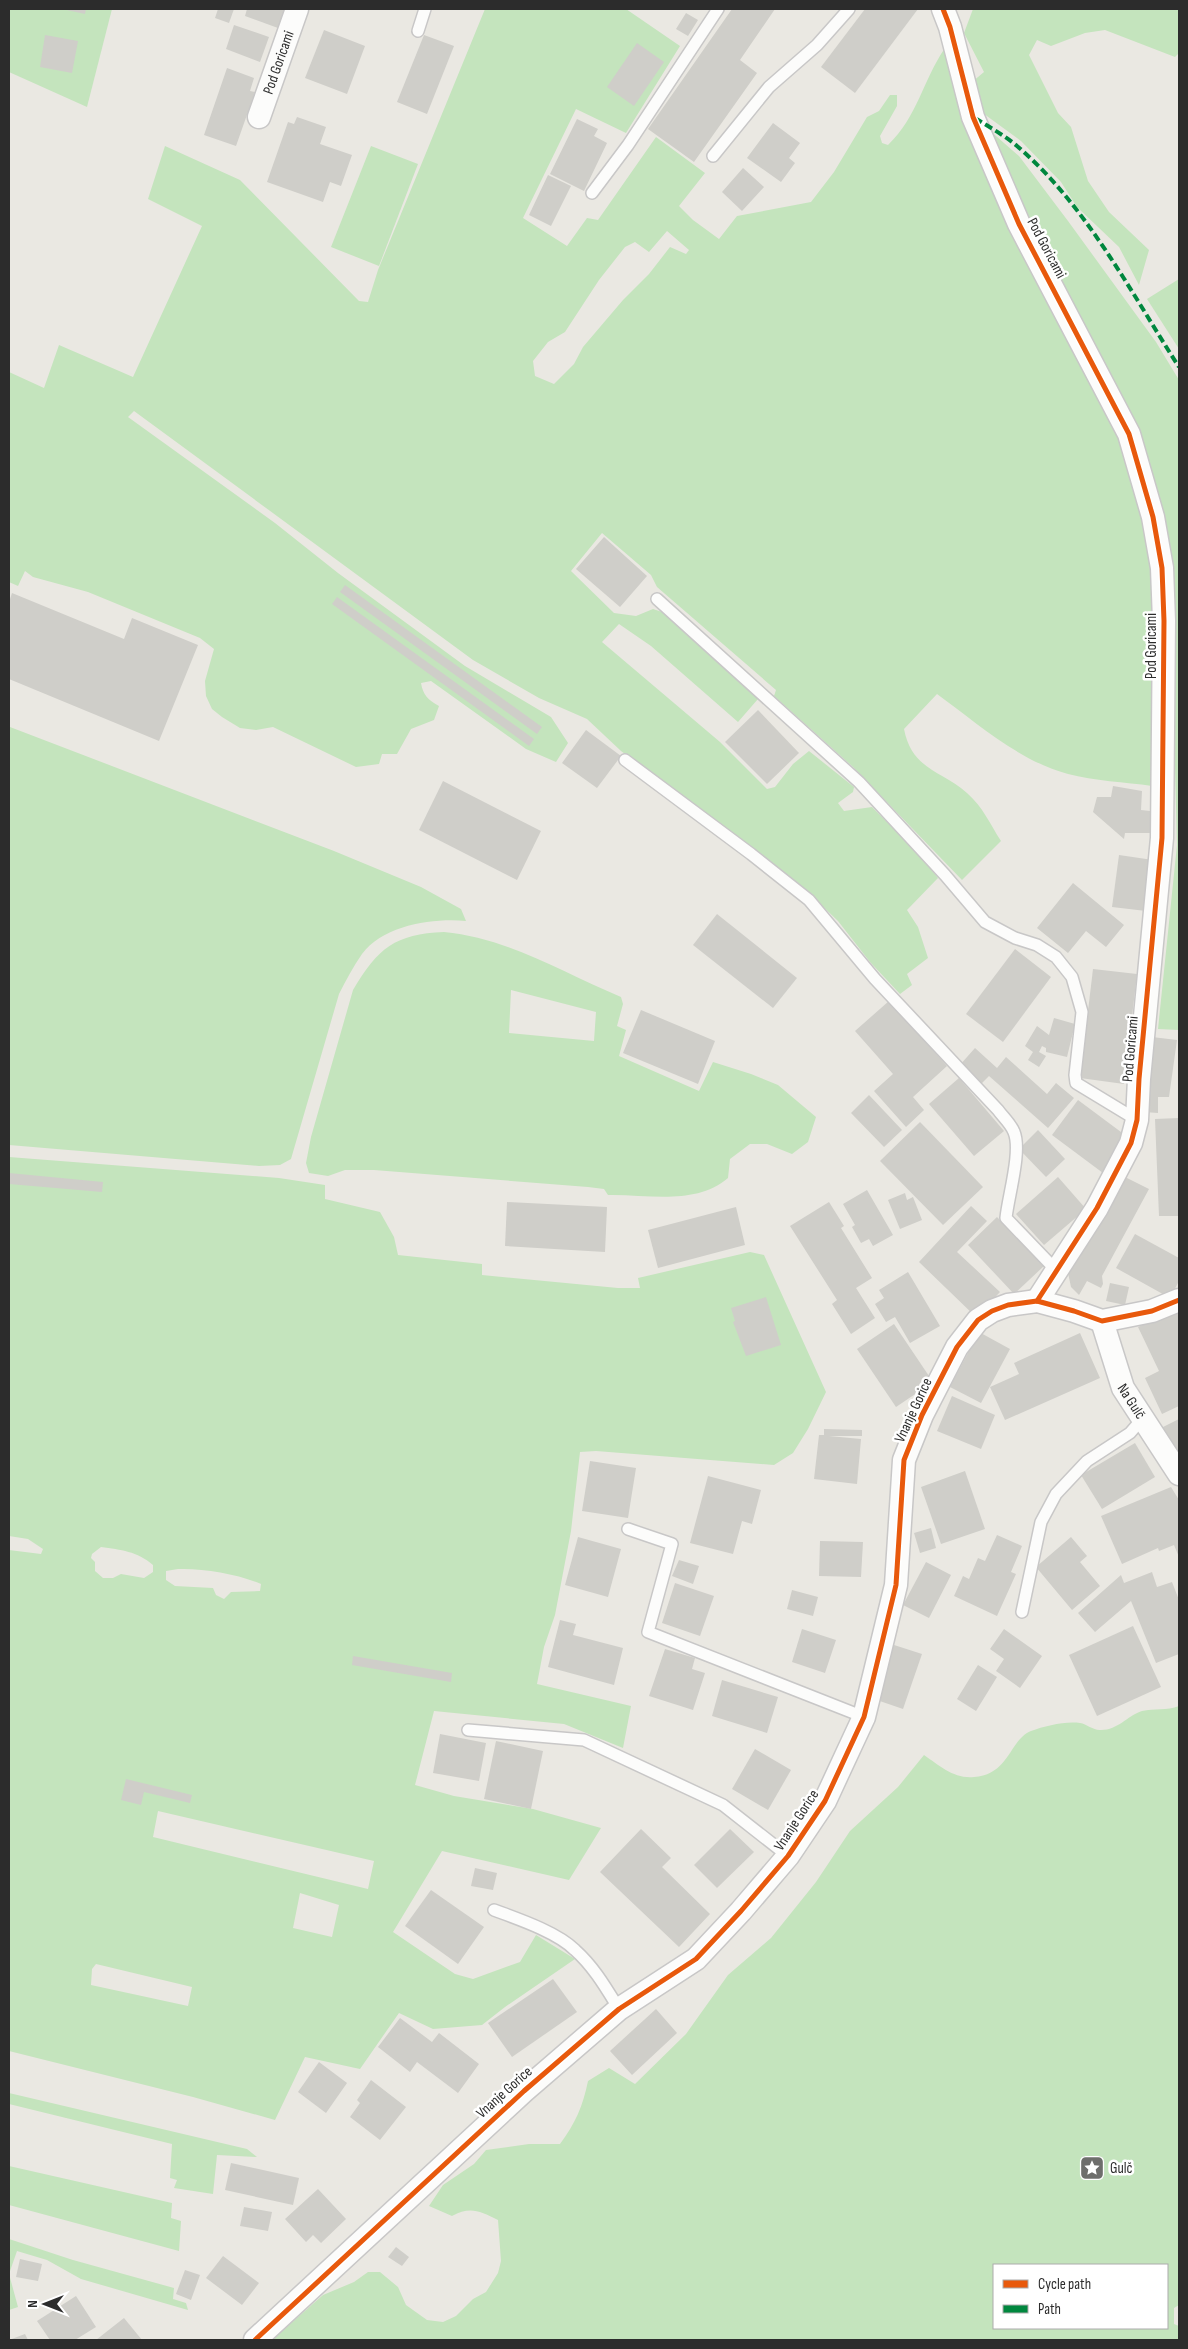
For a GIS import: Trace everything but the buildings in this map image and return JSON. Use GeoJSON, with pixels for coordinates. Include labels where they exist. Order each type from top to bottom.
{"type":"FeatureCollection","features":[{"type":"Feature","properties":{"kind":"street","name":"Pod Goricami"},"geometry":{"type":"LineString","coordinates":[[260,116],[297,9]]}},
{"type":"Feature","properties":{"kind":"street","name":"Pod Goricami"},"geometry":{"type":"LineString","coordinates":[[943,9],[950,28],[973,117],[1019,224],[1129,434],[1153,517],[1162,568],[1164,630],[1162,838],[1139,1079],[1137,1120],[1131,1143],[1097,1208],[1037,1301]]}},
{"type":"Feature","properties":{"kind":"street"},"geometry":{"type":"LineString","coordinates":[[1102,1321],[1152,1311],[1179,1300]]}},
{"type":"Feature","properties":{"kind":"street","name":"Vnanje Gorice"},"geometry":{"type":"LineString","coordinates":[[255,2340],[524,2091],[619,2009],[696,1958],[741,1911],[788,1856],[825,1801],[864,1717],[896,1585],[904,1460],[922,1415],[957,1347],[978,1320],[992,1311],[1008,1305],[1037,1301],[1102,1321]]}},
{"type":"Feature","properties":{"kind":"street","name":"Na Gulč"},"geometry":{"type":"LineString","coordinates":[[1102,1321],[1123,1388],[1179,1474]]}},
{"type":"Feature","properties":{"kind":"lane"},"geometry":{"type":"LineString","coordinates":[[418,31],[425,9]]}},
{"type":"Feature","properties":{"kind":"lane"},"geometry":{"type":"LineString","coordinates":[[592,193],[628,145],[718,9]]}},
{"type":"Feature","properties":{"kind":"lane"},"geometry":{"type":"LineString","coordinates":[[714,156],[769,87],[817,44],[849,9]]}},
{"type":"Feature","properties":{"kind":"lane"},"geometry":{"type":"LineString","coordinates":[[657,599],[859,782],[945,875],[985,922],[1014,938],[1037,945],[1056,957],[1072,978],[1082,1012],[1075,1075],[1076,1083],[1137,1120]]}},
{"type":"Feature","properties":{"kind":"lane"},"geometry":{"type":"LineString","coordinates":[[625,760],[736,842],[809,900],[889,994],[998,1110],[1014,1133],[1016,1161],[1008,1195],[1006,1218],[1056,1270]]}},
{"type":"Feature","properties":{"kind":"lane"},"geometry":{"type":"LineString","coordinates":[[1022,1612],[1041,1522],[1056,1494],[1087,1461],[1130,1433],[1143,1418]]}},
{"type":"Feature","properties":{"kind":"lane"},"geometry":{"type":"LineString","coordinates":[[628,1529],[672,1544],[648,1632],[864,1717]]}},
{"type":"Feature","properties":{"kind":"lane"},"geometry":{"type":"LineString","coordinates":[[468,1730],[584,1740],[723,1805],[788,1856]]}},
{"type":"Feature","properties":{"kind":"lane"},"geometry":{"type":"LineString","coordinates":[[494,1910],[534,1925],[574,1948],[598,1975],[619,2009]]}},
{"type":"Feature","properties":{"kind":"green space"},"geometry":{"type":"Polygon","coordinates":[[[9,9],[112,9],[87,107],[9,72],[9,9]]]}},
{"type":"Feature","properties":{"kind":"green space"},"geometry":{"type":"Polygon","coordinates":[[[485,9],[626,9],[680,46],[626,133],[576,109],[523,218],[567,246],[587,218],[598,220],[656,137],[705,173],[679,206],[693,220],[719,239],[737,216],[811,202],[834,172],[867,117],[879,111],[890,95],[897,95],[897,106],[880,136],[882,143],[888,145],[898,134],[913,111],[945,48],[967,132],[984,172],[1122,443],[1152,557],[1152,786],[1088,778],[1050,768],[1032,760],[999,740],[937,694],[904,729],[908,743],[914,753],[929,768],[957,785],[973,798],[1001,841],[962,880],[853,767],[774,696],[776,690],[657,587],[651,575],[602,533],[571,571],[614,613],[636,616],[653,609],[662,612],[758,699],[738,722],[651,646],[619,624],[602,642],[720,742],[767,789],[775,787],[793,764],[809,751],[854,787],[853,792],[838,803],[844,811],[872,807],[921,856],[938,878],[907,910],[918,927],[928,958],[907,974],[912,985],[900,994],[870,962],[838,921],[814,898],[687,799],[621,751],[587,719],[539,698],[473,660],[134,411],[128,417],[275,523],[338,573],[465,666],[551,717],[568,743],[556,762],[526,749],[431,681],[421,683],[427,697],[439,706],[434,720],[411,729],[397,754],[382,754],[379,764],[356,767],[273,727],[256,730],[240,728],[212,709],[206,696],[205,681],[214,649],[200,638],[88,592],[33,577],[25,571],[18,586],[9,582],[9,372],[44,388],[59,345],[133,377],[202,226],[148,199],[165,146],[240,180],[359,301],[368,302],[378,270],[485,9]],[[667,231],[649,252],[635,242],[625,247],[599,280],[565,332],[548,342],[533,361],[535,376],[554,384],[574,364],[583,347],[623,300],[649,274],[670,247],[686,254],[689,250],[667,231]]]}},
{"type":"Feature","properties":{"kind":"green space"},"geometry":{"type":"Polygon","coordinates":[[[973,9],[1179,9],[1179,53],[1175,57],[1105,30],[1085,33],[1051,46],[1037,40],[1029,55],[1058,113],[1071,127],[1088,181],[1109,212],[1149,250],[1139,285],[1119,247],[1077,207],[1061,182],[1021,141],[980,111],[972,82],[984,72],[964,33],[973,9]]]}},
{"type":"Feature","properties":{"kind":"green space"},"geometry":{"type":"Polygon","coordinates":[[[988,129],[1019,156],[1156,342],[1179,380],[1179,1030],[1158,1029],[1177,845],[1173,688],[1175,596],[1168,535],[1024,218],[988,129]]]}},
{"type":"Feature","properties":{"kind":"green space"},"geometry":{"type":"Polygon","coordinates":[[[371,146],[418,164],[379,266],[331,247],[371,146]]]}},
{"type":"Feature","properties":{"kind":"green space"},"geometry":{"type":"Polygon","coordinates":[[[1179,279],[1179,349],[1147,299],[1179,279]]]}},
{"type":"Feature","properties":{"kind":"green space"},"geometry":{"type":"Polygon","coordinates":[[[10,727],[334,851],[421,887],[461,909],[466,921],[424,922],[396,930],[371,944],[362,954],[339,994],[291,1159],[280,1165],[259,1166],[9,1145],[10,727]]]}},
{"type":"Feature","properties":{"kind":"green space"},"geometry":{"type":"Polygon","coordinates":[[[444,932],[490,941],[535,958],[621,997],[623,1004],[617,1026],[626,1030],[619,1056],[699,1091],[713,1062],[778,1085],[816,1117],[808,1142],[792,1154],[767,1144],[750,1144],[730,1159],[728,1178],[715,1187],[701,1192],[671,1197],[608,1195],[604,1189],[588,1187],[374,1170],[345,1170],[328,1176],[309,1173],[306,1163],[311,1137],[353,990],[371,964],[389,946],[400,940],[427,933],[444,932]],[[511,990],[509,1033],[594,1041],[596,1012],[511,990]]]}},
{"type":"Feature","properties":{"kind":"green space"},"geometry":{"type":"Polygon","coordinates":[[[9,1157],[279,1178],[325,1185],[325,1199],[380,1212],[394,1237],[398,1255],[482,1264],[482,1275],[618,1288],[640,1288],[638,1278],[750,1252],[764,1255],[826,1392],[808,1429],[793,1453],[774,1465],[596,1451],[580,1452],[571,1531],[555,1615],[544,1647],[537,1684],[631,1706],[623,1748],[564,1724],[434,1711],[415,1785],[454,1796],[533,1809],[601,1828],[569,1880],[442,1851],[393,1932],[455,1974],[473,1979],[520,1962],[536,1935],[575,1959],[482,2025],[433,2029],[399,2013],[360,2069],[305,2057],[275,2120],[193,2097],[9,2051],[9,1550],[41,1554],[43,1549],[28,1539],[9,1536],[9,1157]],[[101,1547],[92,1554],[91,1558],[95,1562],[95,1571],[103,1578],[113,1578],[121,1574],[144,1578],[153,1572],[153,1565],[147,1560],[128,1552],[101,1547]],[[178,1569],[166,1571],[166,1580],[175,1586],[213,1588],[216,1595],[224,1599],[231,1592],[260,1591],[261,1584],[220,1572],[178,1569]],[[158,1811],[153,1837],[368,1889],[374,1861],[158,1811]],[[300,1893],[293,1928],[332,1937],[339,1905],[300,1893]],[[96,1964],[92,1969],[91,1985],[188,2006],[192,1987],[96,1964]]]}},
{"type":"Feature","properties":{"kind":"green space"},"geometry":{"type":"Polygon","coordinates":[[[1179,1706],[1179,2305],[1174,2308],[1174,2324],[1179,2326],[1179,2340],[272,2340],[323,2295],[354,2282],[368,2272],[380,2272],[398,2287],[406,2305],[427,2320],[443,2322],[456,2316],[473,2299],[486,2292],[498,2273],[501,2261],[498,2220],[486,2214],[470,2210],[452,2216],[429,2206],[443,2185],[474,2164],[486,2150],[529,2144],[560,2144],[578,2114],[588,2081],[609,2068],[635,2084],[686,2034],[728,1975],[771,1938],[816,1882],[850,1831],[898,1787],[924,1755],[960,1776],[974,1777],[986,1775],[1002,1764],[1024,1735],[1031,1731],[1055,1724],[1068,1723],[1083,1724],[1098,1730],[1107,1729],[1142,1711],[1179,1706]]]}},
{"type":"Feature","properties":{"kind":"green space"},"geometry":{"type":"Polygon","coordinates":[[[9,2093],[247,2149],[257,2157],[217,2155],[213,2194],[174,2188],[177,2180],[170,2178],[172,2144],[9,2104],[9,2093]]]}},
{"type":"Feature","properties":{"kind":"green space"},"geometry":{"type":"Polygon","coordinates":[[[9,2166],[172,2203],[171,2218],[181,2221],[179,2251],[9,2205],[9,2166]]]}},
{"type":"Feature","properties":{"kind":"green space"},"geometry":{"type":"Polygon","coordinates":[[[9,2239],[73,2260],[174,2288],[173,2299],[186,2303],[188,2310],[81,2279],[47,2260],[17,2251],[9,2274],[9,2239]]]}},
{"type":"Feature","properties":{"kind":"green space"},"geometry":{"type":"Polygon","coordinates":[[[9,2274],[18,2307],[9,2310],[9,2274]]]}},
{"type":"Feature","properties":{"kind":"marked path"},"geometry":{"type":"LineString","coordinates":[[975,118],[1017,146],[1042,169],[1065,195],[1106,250],[1179,367]]}},
{"type":"Feature","properties":{"kind":"cycle path"},"geometry":{"type":"LineString","coordinates":[[943,9],[950,27],[973,117],[1019,224],[1129,434],[1153,517],[1162,568],[1164,621],[1162,838],[1139,1079],[1137,1120],[1131,1143],[1097,1208],[1037,1301]]}},
{"type":"Feature","properties":{"kind":"cycle path"},"geometry":{"type":"LineString","coordinates":[[255,2340],[524,2091],[619,2009],[696,1959],[741,1911],[788,1856],[825,1801],[864,1717],[896,1585],[904,1460],[922,1415],[957,1347],[978,1320],[992,1311],[1008,1305],[1037,1301],[1102,1321],[1152,1311],[1179,1300]]}},
{"type":"Feature","properties":{"kind":"place","name":"Gulč"},"geometry":{"type":"Point","coordinates":[1092,2168]}}]}
